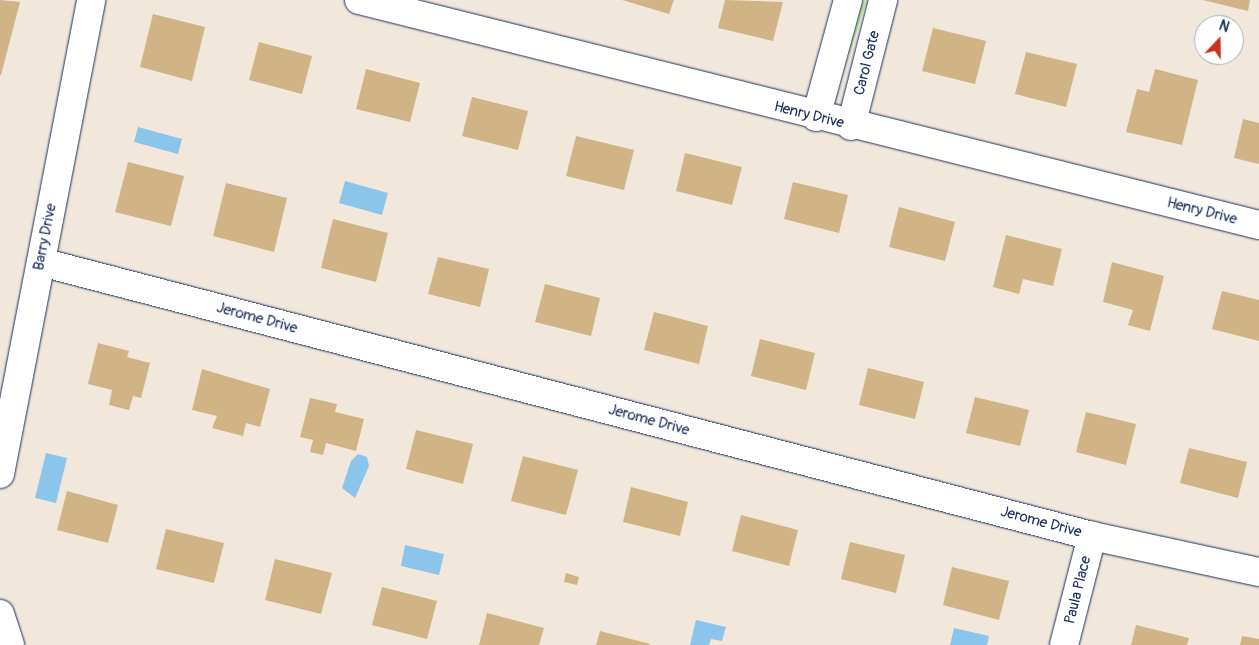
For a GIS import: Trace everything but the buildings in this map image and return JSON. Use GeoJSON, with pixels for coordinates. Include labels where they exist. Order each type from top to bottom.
{"type":"FeatureCollection","features":[{"type":"Feature","properties":{"kind":"street","name":"Barry Drive"},"geometry":{"type":"LineString","coordinates":[[1,463],[91,0]]}},
{"type":"Feature","properties":{"kind":"street","name":"Henry Drive"},"geometry":{"type":"LineString","coordinates":[[359,0],[851,126],[1259,225]]}},
{"type":"Feature","properties":{"kind":"street"},"geometry":{"type":"LineString","coordinates":[[816,117],[848,0]]}},
{"type":"Feature","properties":{"kind":"street","name":"Carol Gate"},"geometry":{"type":"LineString","coordinates":[[851,126],[882,0]]}},
{"type":"Feature","properties":{"kind":"street","name":"Jerome Drive"},"geometry":{"type":"LineString","coordinates":[[40,262],[1092,536],[1259,572]]}},
{"type":"Feature","properties":{"kind":"street","name":"Paula Place"},"geometry":{"type":"LineString","coordinates":[[1064,645],[1092,536]]}},
{"type":"Feature","properties":{"kind":"street"},"geometry":{"type":"LineString","coordinates":[[0,614],[10,645]]}},
{"type":"Feature","properties":{"kind":"green space"},"geometry":{"type":"Polygon","coordinates":[[[861,0],[867,0],[850,53],[847,50],[861,0]]]}},
{"type":"Feature","properties":{"kind":"water"},"geometry":{"type":"Polygon","coordinates":[[[138,127],[182,139],[178,154],[134,142],[138,127]]]}},
{"type":"Feature","properties":{"kind":"water"},"geometry":{"type":"Polygon","coordinates":[[[345,181],[388,193],[382,215],[339,203],[345,181]]]}},
{"type":"Feature","properties":{"kind":"water"},"geometry":{"type":"Polygon","coordinates":[[[46,453],[67,458],[56,503],[35,498],[46,453]]]}},
{"type":"Feature","properties":{"kind":"water"},"geometry":{"type":"Polygon","coordinates":[[[358,454],[367,457],[369,466],[355,498],[342,488],[351,461],[358,454]]]}},
{"type":"Feature","properties":{"kind":"water"},"geometry":{"type":"Polygon","coordinates":[[[405,545],[444,554],[439,575],[401,566],[405,545]]]}},
{"type":"Feature","properties":{"kind":"water"},"geometry":{"type":"Polygon","coordinates":[[[696,620],[726,627],[722,641],[711,639],[709,645],[690,645],[696,620]]]}},
{"type":"Feature","properties":{"kind":"water"},"geometry":{"type":"Polygon","coordinates":[[[954,628],[989,636],[987,645],[950,645],[954,628]]]}}]}
